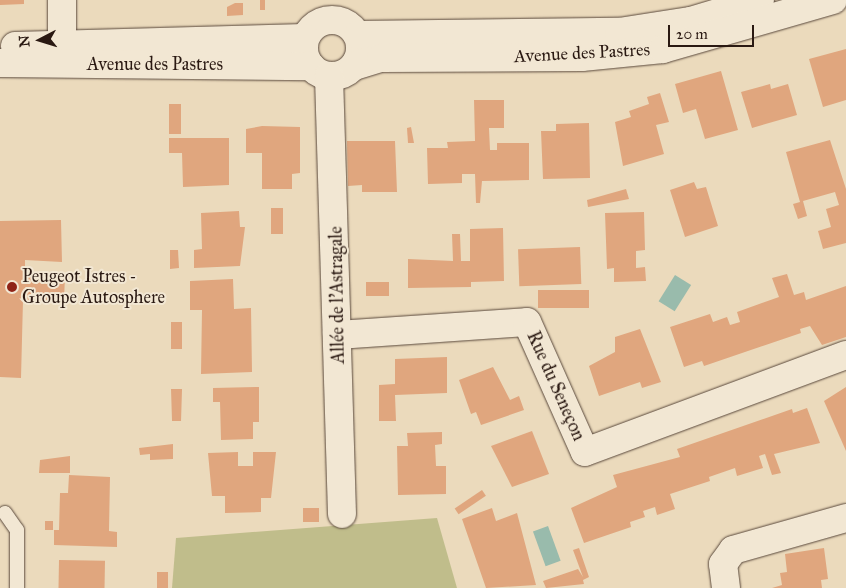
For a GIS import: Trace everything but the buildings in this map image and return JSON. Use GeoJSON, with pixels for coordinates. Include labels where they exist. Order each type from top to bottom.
{"type":"FeatureCollection","features":[{"type":"Feature","properties":{"kind":"street"},"geometry":{"type":"LineString","coordinates":[[62,0],[62,44]]}},
{"type":"Feature","properties":{"kind":"street","name":"Avenue des Pastres"},"geometry":{"type":"LineString","coordinates":[[358,35],[619,32],[691,20],[760,0]]}},
{"type":"Feature","properties":{"kind":"street","name":"Avenue des Pastres"},"geometry":{"type":"LineString","coordinates":[[354,66],[381,58],[582,57],[663,49],[833,0]]}},
{"type":"Feature","properties":{"kind":"street"},"geometry":{"type":"LineString","coordinates":[[326,10],[344,22],[358,35],[360,51],[354,66],[320,71],[305,55],[305,38],[326,10]]}},
{"type":"Feature","properties":{"kind":"street","name":"Avenue des Pastres"},"geometry":{"type":"LineString","coordinates":[[0,46],[305,38]]}},
{"type":"Feature","properties":{"kind":"street","name":"Avenue des Pastres"},"geometry":{"type":"LineString","coordinates":[[0,64],[320,71]]}},
{"type":"Feature","properties":{"kind":"street","name":"Allée de l'Astragale"},"geometry":{"type":"LineString","coordinates":[[320,71],[337,335],[342,514]]}},
{"type":"Feature","properties":{"kind":"street","name":"Rue du Seneçon"},"geometry":{"type":"LineString","coordinates":[[337,335],[527,322],[585,452],[846,355]]}},
{"type":"Feature","properties":{"kind":"street"},"geometry":{"type":"LineString","coordinates":[[726,588],[723,564],[733,550],[846,518]]}},
{"type":"Feature","properties":{"kind":"lane"},"geometry":{"type":"LineString","coordinates":[[5,513],[17,530],[17,588]]}},
{"type":"Feature","properties":{"kind":"shaded area"},"geometry":{"type":"Polygon","coordinates":[[[675,275],[691,285],[675,311],[659,301],[675,275]]]}},
{"type":"Feature","properties":{"kind":"shaded area"},"geometry":{"type":"Polygon","coordinates":[[[437,518],[457,588],[172,588],[176,538],[437,518]]]}},
{"type":"Feature","properties":{"kind":"shaded area"},"geometry":{"type":"Polygon","coordinates":[[[548,526],[561,561],[546,566],[533,531],[548,526]]]}},
{"type":"Feature","properties":{"kind":"place","name":"Peugeot Istres - Groupe Autosphere"},"geometry":{"type":"Point","coordinates":[12,287]}}]}
